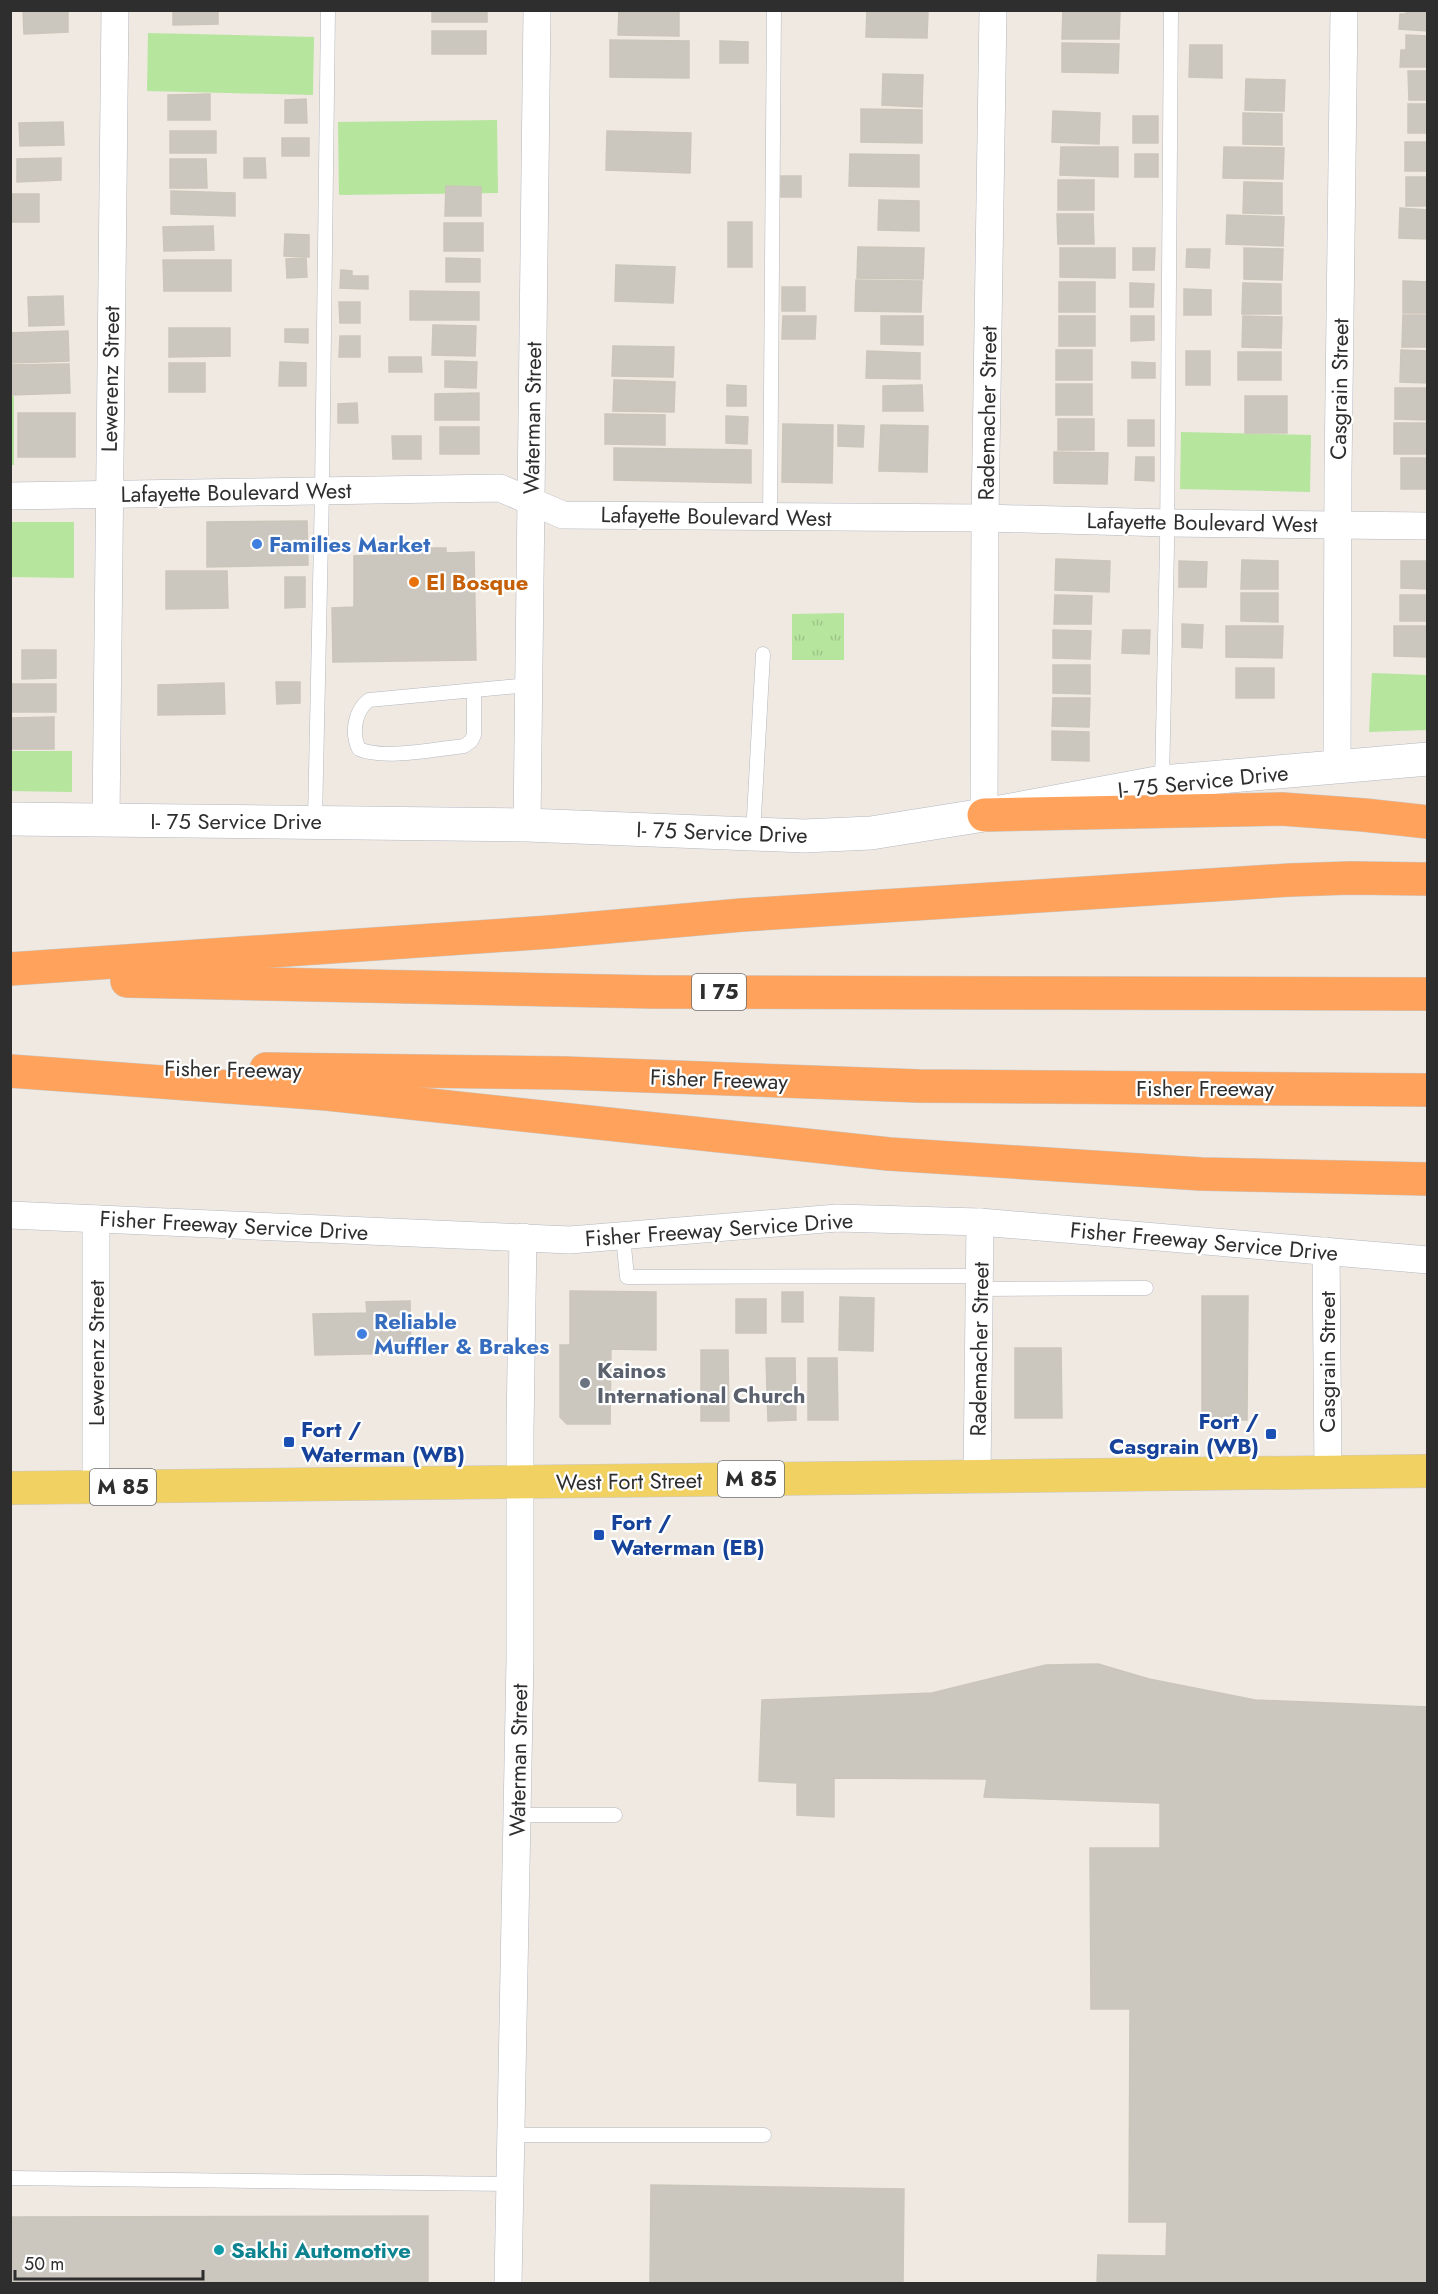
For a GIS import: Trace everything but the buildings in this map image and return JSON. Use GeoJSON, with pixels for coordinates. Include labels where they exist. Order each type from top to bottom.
{"type":"FeatureCollection","features":[{"type":"Feature","properties":{"kind":"highway"},"geometry":{"type":"LineString","coordinates":[[984,815],[1282,809],[1428,822]]}},
{"type":"Feature","properties":{"kind":"highway"},"geometry":{"type":"LineString","coordinates":[[10,969],[527,934],[742,915],[1231,883],[1350,878],[1428,879]]}},
{"type":"Feature","properties":{"kind":"highway","name":"I 75"},"geometry":{"type":"LineString","coordinates":[[10,978],[667,992],[1428,994]]}},
{"type":"Feature","properties":{"kind":"highway","name":"Fisher Freeway"},"geometry":{"type":"LineString","coordinates":[[10,1066],[564,1073],[919,1086],[1428,1090]]}},
{"type":"Feature","properties":{"kind":"highway"},"geometry":{"type":"LineString","coordinates":[[10,1071],[327,1094],[900,1154],[1201,1174],[1428,1179]]}},
{"type":"Feature","properties":{"kind":"main road","name":"I- 75 Service Drive"},"geometry":{"type":"LineString","coordinates":[[10,819],[527,825],[804,836],[871,832],[984,815],[1162,782],[1428,759]]}},
{"type":"Feature","properties":{"kind":"main road","name":"West Fort Street"},"geometry":{"type":"LineString","coordinates":[[10,1488],[1428,1471]]}},
{"type":"Feature","properties":{"kind":"street","name":"Lewerenz Street"},"geometry":{"type":"LineString","coordinates":[[106,820],[115,10]]}},
{"type":"Feature","properties":{"kind":"street","name":"Waterman Street"},"geometry":{"type":"LineString","coordinates":[[527,825],[537,10]]}},
{"type":"Feature","properties":{"kind":"street","name":"Rademacher Street"},"geometry":{"type":"LineString","coordinates":[[984,815],[985,518],[993,10]]}},
{"type":"Feature","properties":{"kind":"street","name":"Casgrain Street"},"geometry":{"type":"LineString","coordinates":[[1338,767],[1344,10]]}},
{"type":"Feature","properties":{"kind":"street","name":"Lafayette Boulevard West"},"geometry":{"type":"LineString","coordinates":[[10,496],[500,488],[563,515],[985,518],[1428,526]]}},
{"type":"Feature","properties":{"kind":"street","name":"Fisher Freeway Service Drive"},"geometry":{"type":"LineString","coordinates":[[10,1215],[570,1240],[837,1218],[980,1222],[1428,1260]]}},
{"type":"Feature","properties":{"kind":"street","name":"Lewerenz Street"},"geometry":{"type":"LineString","coordinates":[[96,1219],[96,1488]]}},
{"type":"Feature","properties":{"kind":"street","name":"Rademacher Street"},"geometry":{"type":"LineString","coordinates":[[977,1476],[980,1222]]}},
{"type":"Feature","properties":{"kind":"street","name":"Waterman Street"},"geometry":{"type":"LineString","coordinates":[[508,2283],[520,1659],[519,1483],[524,1237]]}},
{"type":"Feature","properties":{"kind":"street","name":"Casgrain Street"},"geometry":{"type":"LineString","coordinates":[[1326,1251],[1328,1472]]}},
{"type":"Feature","properties":{"kind":"lane"},"geometry":{"type":"LineString","coordinates":[[315,821],[328,10]]}},
{"type":"Feature","properties":{"kind":"lane"},"geometry":{"type":"LineString","coordinates":[[770,518],[774,10]]}},
{"type":"Feature","properties":{"kind":"lane"},"geometry":{"type":"LineString","coordinates":[[1162,782],[1168,523],[1171,10]]}},
{"type":"Feature","properties":{"kind":"lane"},"geometry":{"type":"LineString","coordinates":[[753,835],[763,654]]}},
{"type":"Feature","properties":{"kind":"lane"},"geometry":{"type":"LineString","coordinates":[[474,691],[474,735],[471,741],[464,746],[385,754],[367,753],[359,749],[356,743],[357,713],[369,700],[529,685]]}},
{"type":"Feature","properties":{"kind":"lane"},"geometry":{"type":"LineString","coordinates":[[623,1236],[627,1277],[981,1282],[1146,1288]]}},
{"type":"Feature","properties":{"kind":"lane"},"geometry":{"type":"LineString","coordinates":[[516,1815],[615,1815]]}},
{"type":"Feature","properties":{"kind":"lane"},"geometry":{"type":"LineString","coordinates":[[510,2134],[764,2135]]}},
{"type":"Feature","properties":{"kind":"lane"},"geometry":{"type":"LineString","coordinates":[[10,2178],[509,2184]]}},
{"type":"Feature","properties":{"kind":"green space"},"geometry":{"type":"Polygon","coordinates":[[[148,33],[314,37],[313,95],[147,91],[148,33]]]}},
{"type":"Feature","properties":{"kind":"green space"},"geometry":{"type":"Polygon","coordinates":[[[497,120],[498,193],[339,195],[338,122],[497,120]]]}},
{"type":"Feature","properties":{"kind":"green space"},"geometry":{"type":"Polygon","coordinates":[[[10,396],[14,396],[14,465],[11,465],[10,396]]]}},
{"type":"Feature","properties":{"kind":"green space"},"geometry":{"type":"Polygon","coordinates":[[[1181,432],[1311,435],[1310,492],[1180,489],[1181,432]]]}},
{"type":"Feature","properties":{"kind":"green space"},"geometry":{"type":"Polygon","coordinates":[[[11,522],[74,522],[74,578],[11,577],[11,522]]]}},
{"type":"Feature","properties":{"kind":"green space"},"geometry":{"type":"Polygon","coordinates":[[[844,613],[844,660],[792,660],[792,614],[844,613]]]}},
{"type":"Feature","properties":{"kind":"green space"},"geometry":{"type":"Polygon","coordinates":[[[1372,673],[1427,675],[1427,730],[1369,732],[1372,673]]]}},
{"type":"Feature","properties":{"kind":"green space"},"geometry":{"type":"Polygon","coordinates":[[[11,751],[72,751],[72,792],[11,791],[11,751]]]}},
{"type":"Feature","properties":{"kind":"place","name":"Families Market"},"geometry":{"type":"Point","coordinates":[257,544]}},
{"type":"Feature","properties":{"kind":"place","name":"El Bosque"},"geometry":{"type":"Point","coordinates":[414,582]}},
{"type":"Feature","properties":{"kind":"place","name":"Reliable Muffler & Brakes"},"geometry":{"type":"Point","coordinates":[362,1334]}},
{"type":"Feature","properties":{"kind":"place","name":"Kainos International Church"},"geometry":{"type":"Point","coordinates":[585,1383]}},
{"type":"Feature","properties":{"kind":"place","name":"Fort / Casgrain (WB)"},"geometry":{"type":"Point","coordinates":[1271,1434]}},
{"type":"Feature","properties":{"kind":"place","name":"Fort / Waterman (WB)"},"geometry":{"type":"Point","coordinates":[289,1442]}},
{"type":"Feature","properties":{"kind":"place","name":"Fort / Waterman (EB)"},"geometry":{"type":"Point","coordinates":[599,1535]}},
{"type":"Feature","properties":{"kind":"place","name":"Sakhi Automotive"},"geometry":{"type":"Point","coordinates":[219,2250]}}]}
